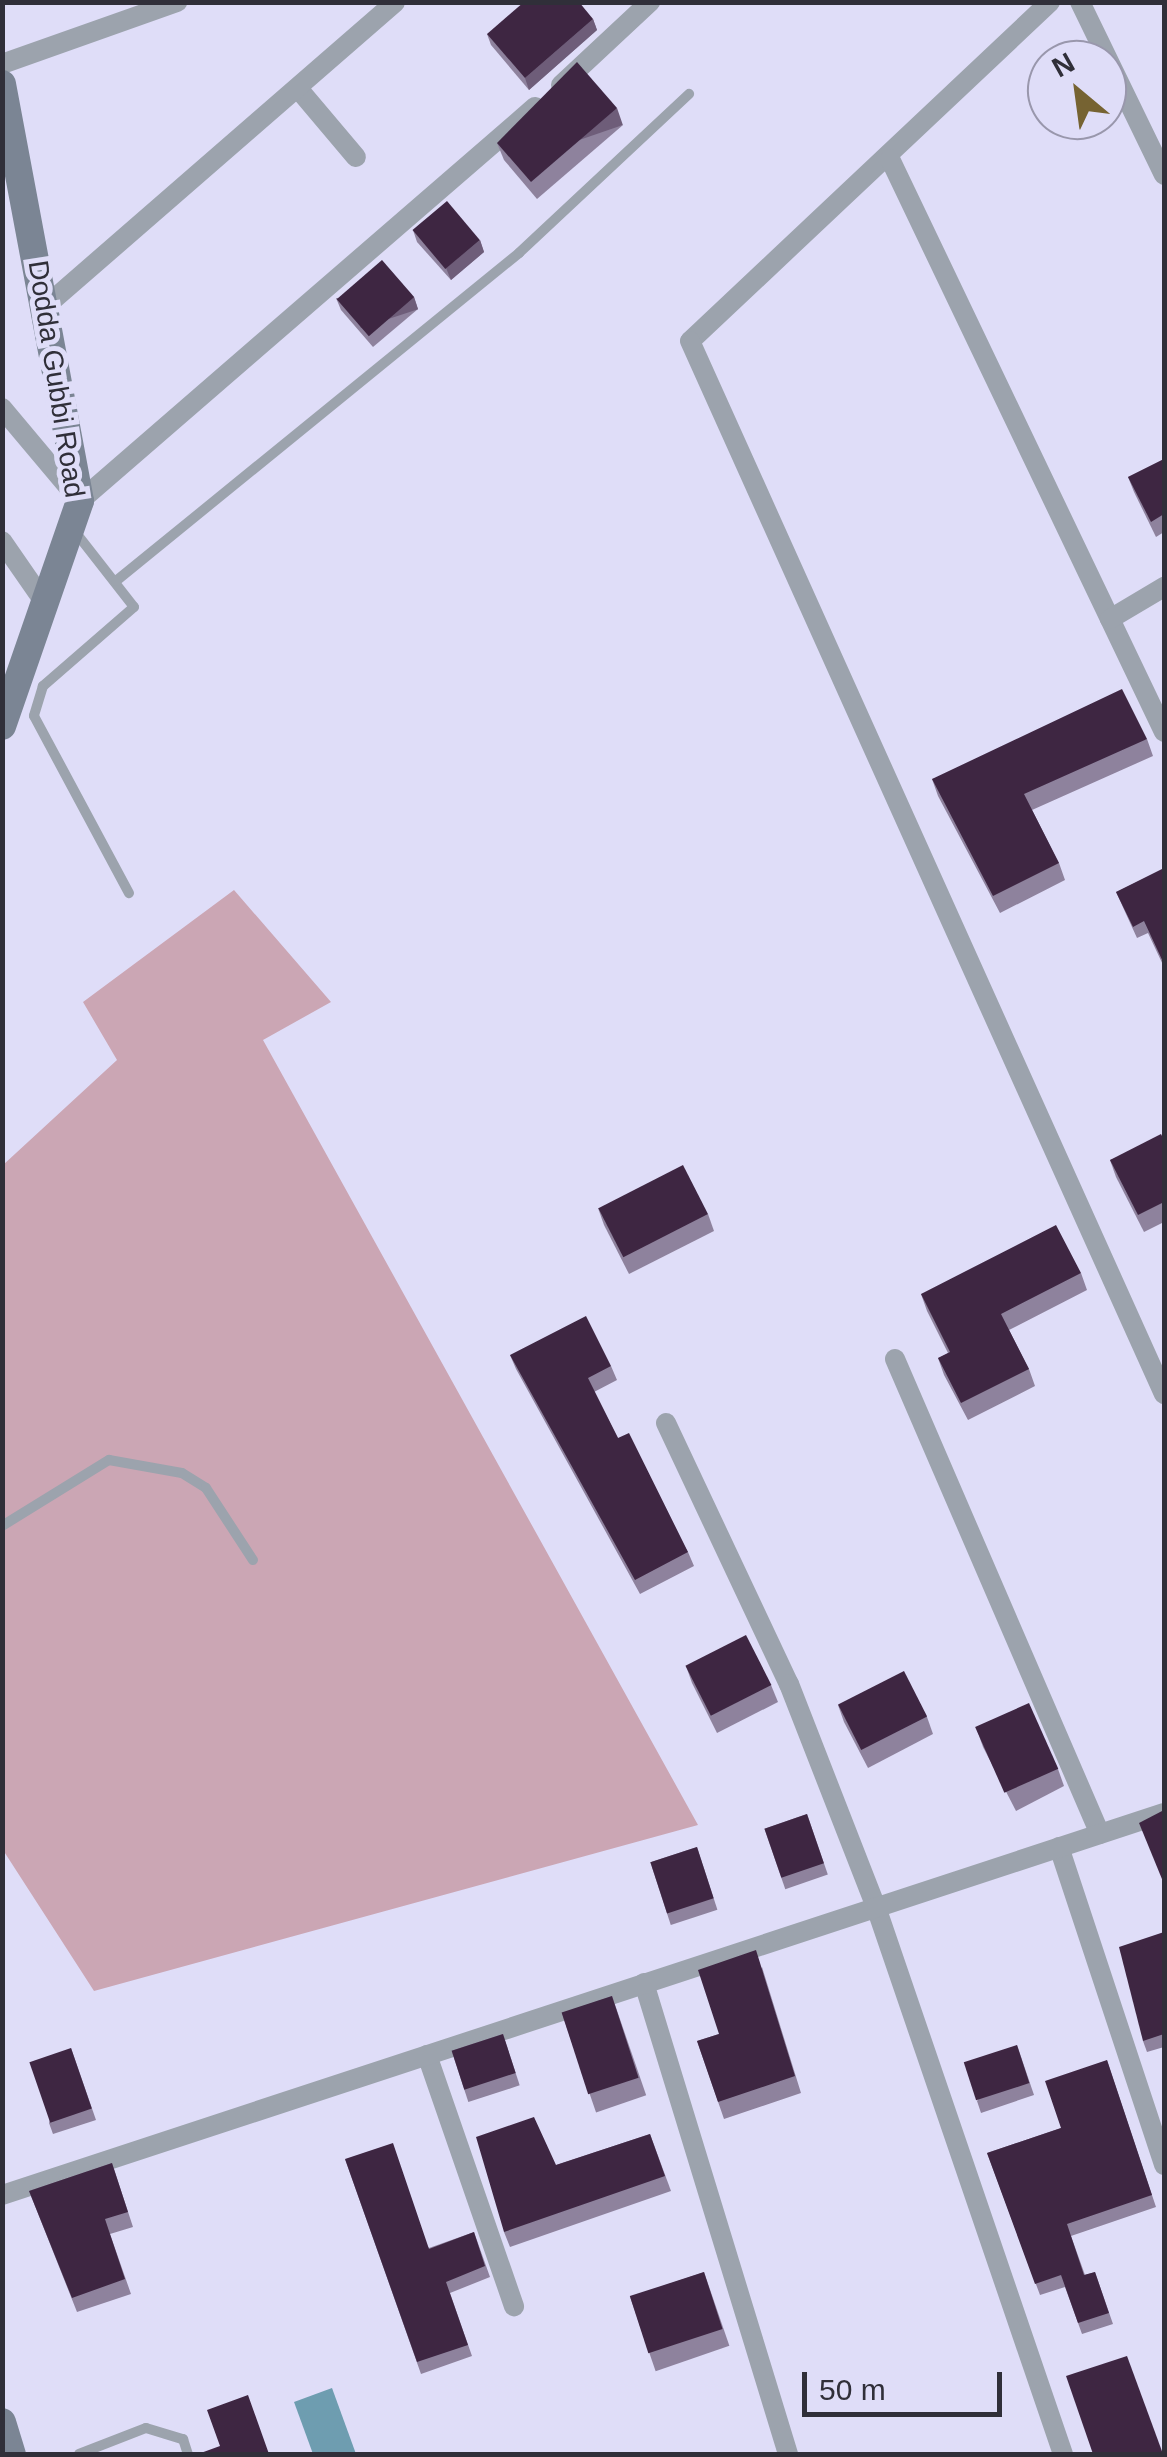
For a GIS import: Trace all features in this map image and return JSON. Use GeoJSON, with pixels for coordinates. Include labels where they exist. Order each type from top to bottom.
{"type":"FeatureCollection","features":[{"type":"Feature","properties":{"kind":"main road","name":"Dodda Gubbi Road"},"geometry":{"type":"LineString","coordinates":[[2,84],[47,306],[76,513],[2,726]]}},
{"type":"Feature","properties":{"kind":"main road"},"geometry":{"type":"LineString","coordinates":[[2,2422],[12,2454]]}},
{"type":"Feature","properties":{"kind":"street"},"geometry":{"type":"LineString","coordinates":[[47,306],[301,92],[395,2]]}},
{"type":"Feature","properties":{"kind":"street"},"geometry":{"type":"LineString","coordinates":[[2,408],[76,513],[650,2]]}},
{"type":"Feature","properties":{"kind":"street"},"geometry":{"type":"LineString","coordinates":[[1050,2],[890,159],[702,325],[691,354],[1164,1394]]}},
{"type":"Feature","properties":{"kind":"street"},"geometry":{"type":"LineString","coordinates":[[1080,2],[1164,175]]}},
{"type":"Feature","properties":{"kind":"street"},"geometry":{"type":"LineString","coordinates":[[2,64],[173,4]]}},
{"type":"Feature","properties":{"kind":"street"},"geometry":{"type":"LineString","coordinates":[[301,92],[356,157]]}},
{"type":"Feature","properties":{"kind":"street"},"geometry":{"type":"LineString","coordinates":[[890,159],[1164,732]]}},
{"type":"Feature","properties":{"kind":"street"},"geometry":{"type":"LineString","coordinates":[[2,542],[45,603]]}},
{"type":"Feature","properties":{"kind":"street"},"geometry":{"type":"LineString","coordinates":[[1110,619],[1164,587]]}},
{"type":"Feature","properties":{"kind":"street"},"geometry":{"type":"LineString","coordinates":[[896,1360],[1100,1834]]}},
{"type":"Feature","properties":{"kind":"street"},"geometry":{"type":"LineString","coordinates":[[666,1422],[789,1684],[876,1908],[1064,2454]]}},
{"type":"Feature","properties":{"kind":"street"},"geometry":{"type":"LineString","coordinates":[[2,2195],[1164,1813]]}},
{"type":"Feature","properties":{"kind":"street"},"geometry":{"type":"LineString","coordinates":[[1059,1847],[1164,2165]]}},
{"type":"Feature","properties":{"kind":"street"},"geometry":{"type":"LineString","coordinates":[[644,1984],[788,2454]]}},
{"type":"Feature","properties":{"kind":"street"},"geometry":{"type":"LineString","coordinates":[[428,2055],[514,2306]]}},
{"type":"Feature","properties":{"kind":"lane"},"geometry":{"type":"LineString","coordinates":[[116,580],[519,253],[689,94]]}},
{"type":"Feature","properties":{"kind":"lane"},"geometry":{"type":"LineString","coordinates":[[76,513],[134,608],[129,620],[43,686],[34,716],[129,893]]}},
{"type":"Feature","properties":{"kind":"lane"},"geometry":{"type":"LineString","coordinates":[[2,1526],[109,1460],[182,1473],[206,1488],[253,1560]]}},
{"type":"Feature","properties":{"kind":"lane"},"geometry":{"type":"LineString","coordinates":[[78,2454],[146,2428],[182,2439],[188,2454]]}},
{"type":"Feature","properties":{"kind":"shaded area"},"geometry":{"type":"Polygon","coordinates":[[[234,890],[331,1002],[263,1040],[698,1825],[94,1991],[3,1850],[3,1165],[117,1060],[83,1002],[234,890]]]}},
{"type":"Feature","properties":{"kind":"water"},"geometry":{"type":"Polygon","coordinates":[[[332,2388],[356,2454],[313,2454],[294,2402],[332,2388]]]}},
{"type":"Feature","properties":{"kind":"building"},"geometry":{"type":"Polygon","coordinates":[[[524,2],[579,2],[593,19],[525,78],[487,34],[524,2]]]}},
{"type":"Feature","properties":{"kind":"building"},"geometry":{"type":"Polygon","coordinates":[[[577,62],[617,108],[531,182],[497,143],[577,62]]]}},
{"type":"Feature","properties":{"kind":"building"},"geometry":{"type":"Polygon","coordinates":[[[447,201],[480,240],[445,269],[413,230],[447,201]]]}},
{"type":"Feature","properties":{"kind":"building"},"geometry":{"type":"Polygon","coordinates":[[[382,260],[414,297],[369,336],[337,299],[382,260]]]}},
{"type":"Feature","properties":{"kind":"building"},"geometry":{"type":"Polygon","coordinates":[[[1164,459],[1164,514],[1151,522],[1128,477],[1164,459]]]}},
{"type":"Feature","properties":{"kind":"building"},"geometry":{"type":"Polygon","coordinates":[[[1122,689],[1147,739],[1024,794],[1059,863],[993,896],[932,779],[1122,689]]]}},
{"type":"Feature","properties":{"kind":"building"},"geometry":{"type":"Polygon","coordinates":[[[1164,868],[1164,964],[1144,921],[1133,927],[1116,892],[1164,868]]]}},
{"type":"Feature","properties":{"kind":"building"},"geometry":{"type":"Polygon","coordinates":[[[1161,1134],[1164,1202],[1138,1215],[1110,1160],[1161,1134]]]}},
{"type":"Feature","properties":{"kind":"building"},"geometry":{"type":"Polygon","coordinates":[[[683,1165],[708,1214],[623,1257],[598,1208],[683,1165]]]}},
{"type":"Feature","properties":{"kind":"building"},"geometry":{"type":"Polygon","coordinates":[[[1056,1225],[1081,1273],[1001,1314],[1029,1369],[961,1403],[938,1358],[950,1352],[921,1294],[1056,1225]]]}},
{"type":"Feature","properties":{"kind":"building"},"geometry":{"type":"Polygon","coordinates":[[[586,1316],[611,1366],[588,1378],[618,1438],[629,1433],[688,1552],[635,1580],[510,1355],[586,1316]]]}},
{"type":"Feature","properties":{"kind":"building"},"geometry":{"type":"Polygon","coordinates":[[[746,1635],[771,1685],[711,1716],[685,1666],[746,1635]]]}},
{"type":"Feature","properties":{"kind":"building"},"geometry":{"type":"Polygon","coordinates":[[[904,1671],[927,1716],[861,1750],[838,1705],[904,1671]]]}},
{"type":"Feature","properties":{"kind":"building"},"geometry":{"type":"Polygon","coordinates":[[[1029,1703],[1058,1769],[1004,1793],[975,1727],[1029,1703]]]}},
{"type":"Feature","properties":{"kind":"building"},"geometry":{"type":"Polygon","coordinates":[[[1164,1810],[1164,1884],[1139,1823],[1164,1810]]]}},
{"type":"Feature","properties":{"kind":"building"},"geometry":{"type":"Polygon","coordinates":[[[807,1814],[824,1863],[781,1878],[764,1829],[807,1814]]]}},
{"type":"Feature","properties":{"kind":"building"},"geometry":{"type":"Polygon","coordinates":[[[697,1847],[714,1898],[667,1913],[650,1862],[697,1847]]]}},
{"type":"Feature","properties":{"kind":"building"},"geometry":{"type":"Polygon","coordinates":[[[1164,1932],[1164,2034],[1143,2041],[1119,1947],[1164,1932]]]}},
{"type":"Feature","properties":{"kind":"building"},"geometry":{"type":"Polygon","coordinates":[[[756,1950],[795,2076],[718,2102],[697,2041],[719,2034],[698,1970],[756,1950]]]}},
{"type":"Feature","properties":{"kind":"building"},"geometry":{"type":"Polygon","coordinates":[[[612,1996],[639,2078],[588,2094],[562,2012],[612,1996]]]}},
{"type":"Feature","properties":{"kind":"building"},"geometry":{"type":"Polygon","coordinates":[[[503,2034],[516,2073],[464,2090],[452,2051],[503,2034]]]}},
{"type":"Feature","properties":{"kind":"building"},"geometry":{"type":"Polygon","coordinates":[[[1017,2045],[1029,2083],[976,2100],[964,2062],[1017,2045]]]}},
{"type":"Feature","properties":{"kind":"building"},"geometry":{"type":"Polygon","coordinates":[[[71,2048],[92,2109],[50,2123],[29,2062],[71,2048]]]}},
{"type":"Feature","properties":{"kind":"building"},"geometry":{"type":"Polygon","coordinates":[[[1107,2060],[1152,2195],[1067,2224],[1084,2275],[1095,2272],[1109,2313],[1078,2323],[1061,2275],[1035,2284],[987,2153],[1061,2128],[1045,2081],[1107,2060]]]}},
{"type":"Feature","properties":{"kind":"building"},"geometry":{"type":"Polygon","coordinates":[[[534,2117],[556,2165],[650,2134],[665,2176],[504,2232],[476,2137],[534,2117]]]}},
{"type":"Feature","properties":{"kind":"building"},"geometry":{"type":"Polygon","coordinates":[[[393,2143],[429,2249],[474,2232],[485,2266],[446,2282],[468,2345],[417,2362],[345,2159],[393,2143]]]}},
{"type":"Feature","properties":{"kind":"building"},"geometry":{"type":"Polygon","coordinates":[[[112,2163],[128,2212],[105,2219],[125,2279],[72,2298],[29,2191],[112,2163]]]}},
{"type":"Feature","properties":{"kind":"building"},"geometry":{"type":"Polygon","coordinates":[[[704,2272],[723,2329],[648,2353],[630,2296],[704,2272]]]}},
{"type":"Feature","properties":{"kind":"building"},"geometry":{"type":"Polygon","coordinates":[[[1127,2356],[1163,2454],[1093,2454],[1066,2376],[1127,2356]]]}},
{"type":"Feature","properties":{"kind":"building"},"geometry":{"type":"Polygon","coordinates":[[[248,2395],[269,2454],[198,2454],[220,2446],[207,2410],[248,2395]]]}}]}
